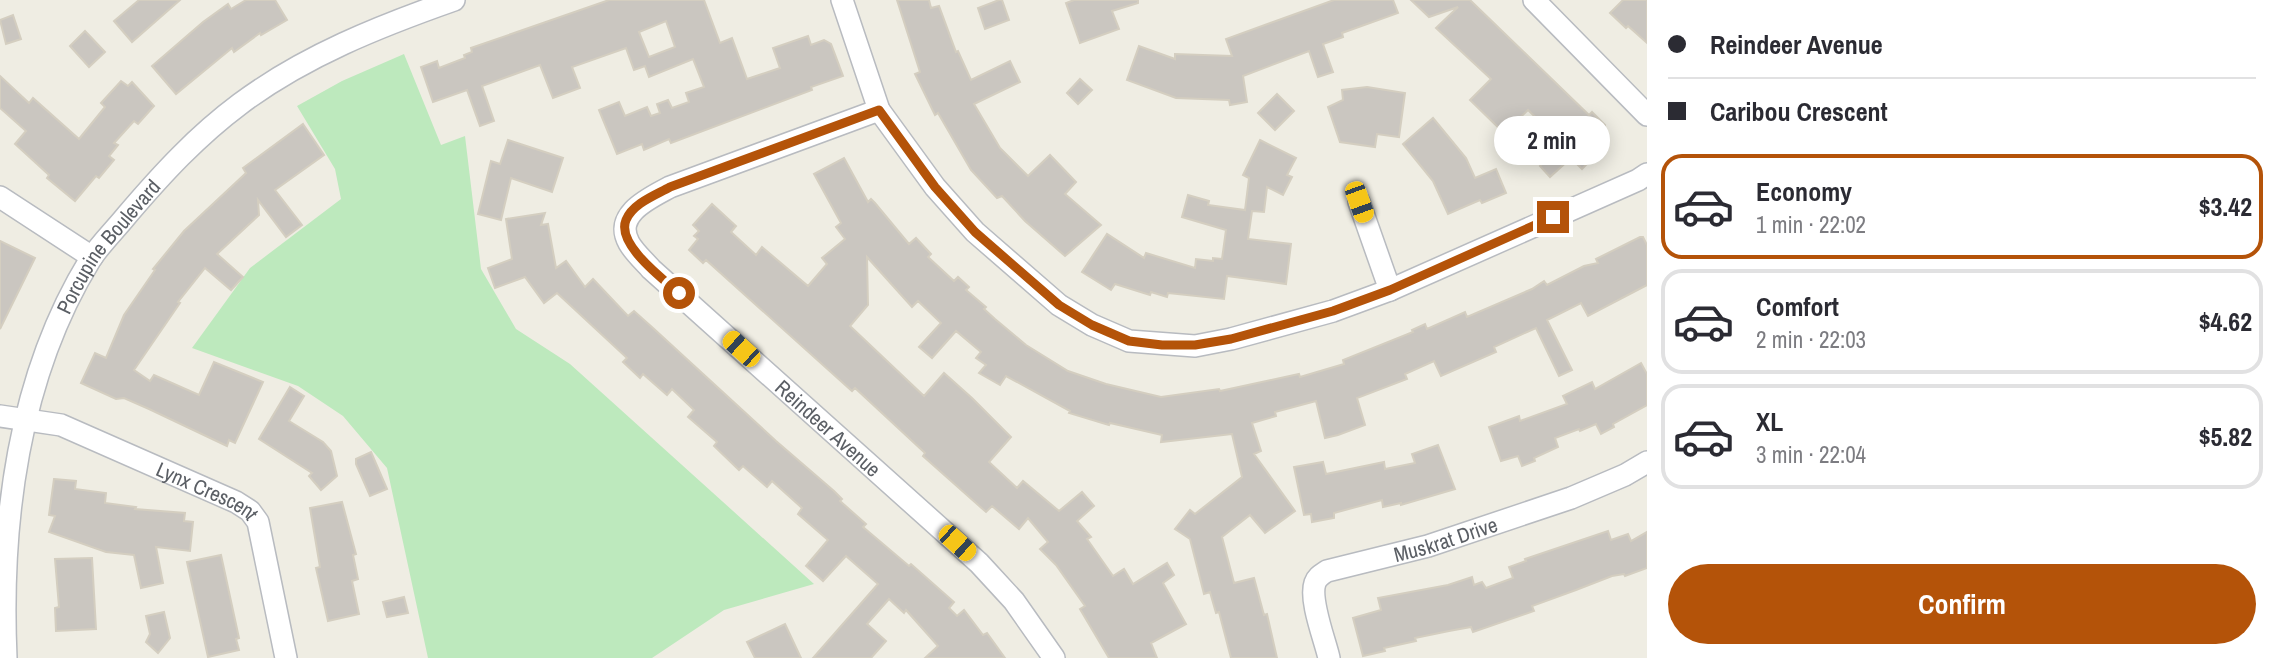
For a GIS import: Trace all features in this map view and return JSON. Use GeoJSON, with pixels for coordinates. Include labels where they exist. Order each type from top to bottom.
{"type":"FeatureCollection","features":[{"type":"Feature","properties":{"kind":"street","name":"Porcupine Boulevard"},"geometry":{"type":"LineString","coordinates":[[6,658],[1,546],[13,466],[23,421],[49,338],[92,257],[181,153],[243,102],[324,54],[382,26],[454,0]]}},
{"type":"Feature","properties":{"kind":"street"},"geometry":{"type":"LineString","coordinates":[[842,0],[879,110],[935,187],[975,232],[1059,305],[1092,325],[1129,341],[1195,345],[1231,339],[1333,311],[1390,290],[1647,174]]}},
{"type":"Feature","properties":{"kind":"street"},"geometry":{"type":"LineString","coordinates":[[1534,0],[1647,115]]}},
{"type":"Feature","properties":{"kind":"street","name":"Reindeer Avenue"},"geometry":{"type":"LineString","coordinates":[[879,110],[670,187],[642,202],[625,222],[629,244],[651,269],[979,562],[1014,601],[1054,658]]}},
{"type":"Feature","properties":{"kind":"street"},"geometry":{"type":"LineString","coordinates":[[0,197],[92,257]]}},
{"type":"Feature","properties":{"kind":"street"},"geometry":{"type":"LineString","coordinates":[[1359,202],[1390,290]]}},
{"type":"Feature","properties":{"kind":"street"},"geometry":{"type":"LineString","coordinates":[[0,416],[23,421]]}},
{"type":"Feature","properties":{"kind":"street","name":"Lynx Crescent"},"geometry":{"type":"LineString","coordinates":[[23,421],[61,425],[250,510],[258,522],[286,658]]}},
{"type":"Feature","properties":{"kind":"street","name":"Muskrat Drive"},"geometry":{"type":"LineString","coordinates":[[1329,658],[1314,588],[1318,576],[1326,571],[1428,546],[1571,498],[1625,475],[1647,462]]}},
{"type":"Feature","properties":{"kind":"green space"},"geometry":{"type":"Polygon","coordinates":[[[404,54],[441,145],[465,136],[481,269],[516,329],[570,364],[814,584],[724,610],[652,658],[428,658],[387,468],[343,416],[298,386],[192,348],[250,268],[341,199],[335,169],[297,106],[342,81],[404,54]]]}},
{"type":"Feature","properties":{"kind":"building"},"geometry":{"type":"Polygon","coordinates":[[[139,0],[180,0],[132,42],[114,21],[139,0]]]}},
{"type":"Feature","properties":{"kind":"building"},"geometry":{"type":"Polygon","coordinates":[[[246,0],[275,0],[287,20],[261,35],[260,33],[234,52],[232,48],[176,94],[152,66],[228,4],[231,9],[246,0]]]}},
{"type":"Feature","properties":{"kind":"building"},"geometry":{"type":"Polygon","coordinates":[[[609,0],[704,0],[720,43],[732,38],[747,79],[780,68],[773,48],[808,36],[811,45],[824,40],[831,44],[843,76],[671,143],[669,139],[644,150],[642,144],[617,154],[599,110],[619,102],[625,116],[647,107],[651,116],[660,113],[657,104],[668,100],[672,108],[689,102],[686,93],[704,87],[693,59],[649,77],[645,66],[634,70],[626,48],[572,67],[580,88],[553,98],[540,65],[482,86],[494,121],[480,126],[467,90],[433,102],[421,67],[437,61],[439,68],[465,58],[464,55],[472,52],[471,48],[609,0]],[[666,21],[639,32],[649,57],[675,47],[666,21]]]}},
{"type":"Feature","properties":{"kind":"building"},"geometry":{"type":"Polygon","coordinates":[[[897,0],[929,0],[931,8],[939,6],[956,52],[958,51],[971,80],[1010,61],[1020,82],[974,104],[1000,148],[1028,176],[1050,155],[1076,182],[1065,194],[1101,225],[1065,256],[1025,221],[1002,196],[997,198],[971,170],[938,113],[935,115],[915,74],[920,72],[897,0]]]}},
{"type":"Feature","properties":{"kind":"building"},"geometry":{"type":"Polygon","coordinates":[[[1002,0],[1009,20],[985,29],[978,8],[1002,0]]]}},
{"type":"Feature","properties":{"kind":"building"},"geometry":{"type":"Polygon","coordinates":[[[1074,0],[1138,0],[1138,3],[1112,11],[1119,29],[1080,43],[1066,3],[1074,0]]]}},
{"type":"Feature","properties":{"kind":"building"},"geometry":{"type":"Polygon","coordinates":[[[1334,0],[1393,0],[1398,13],[1342,33],[1343,37],[1323,44],[1333,72],[1318,77],[1309,51],[1243,76],[1247,102],[1230,105],[1229,100],[1176,98],[1127,80],[1139,46],[1175,59],[1175,54],[1232,56],[1226,39],[1334,0]]]}},
{"type":"Feature","properties":{"kind":"building"},"geometry":{"type":"Polygon","coordinates":[[[1411,0],[1470,0],[1589,115],[1592,112],[1605,125],[1606,144],[1582,169],[1571,158],[1550,177],[1540,166],[1562,143],[1528,110],[1504,133],[1470,100],[1491,79],[1436,28],[1458,7],[1429,17],[1411,0]]]}},
{"type":"Feature","properties":{"kind":"building"},"geometry":{"type":"Polygon","coordinates":[[[1623,0],[1647,0],[1647,43],[1610,13],[1623,0]]]}},
{"type":"Feature","properties":{"kind":"building"},"geometry":{"type":"Polygon","coordinates":[[[13,15],[21,39],[6,44],[0,20],[13,15]]]}},
{"type":"Feature","properties":{"kind":"building"},"geometry":{"type":"Polygon","coordinates":[[[85,31],[105,52],[89,67],[70,46],[85,31]]]}},
{"type":"Feature","properties":{"kind":"building"},"geometry":{"type":"Polygon","coordinates":[[[0,76],[29,103],[33,98],[79,139],[105,107],[101,103],[121,81],[128,86],[132,82],[154,106],[138,124],[134,121],[114,143],[118,145],[109,156],[114,160],[75,201],[47,178],[49,175],[15,144],[26,131],[0,108],[0,76]]]}},
{"type":"Feature","properties":{"kind":"building"},"geometry":{"type":"Polygon","coordinates":[[[1080,79],[1092,90],[1078,104],[1067,93],[1080,79]]]}},
{"type":"Feature","properties":{"kind":"building"},"geometry":{"type":"Polygon","coordinates":[[[1367,87],[1405,93],[1399,137],[1377,134],[1375,147],[1340,142],[1328,107],[1343,100],[1342,90],[1367,87]]]}},
{"type":"Feature","properties":{"kind":"building"},"geometry":{"type":"Polygon","coordinates":[[[1277,94],[1294,111],[1275,130],[1258,113],[1277,94]]]}},
{"type":"Feature","properties":{"kind":"building"},"geometry":{"type":"Polygon","coordinates":[[[1433,118],[1466,158],[1475,178],[1496,169],[1506,193],[1482,203],[1480,200],[1448,214],[1433,181],[1403,144],[1433,118]]]}},
{"type":"Feature","properties":{"kind":"building"},"geometry":{"type":"Polygon","coordinates":[[[303,124],[324,155],[275,190],[302,225],[286,237],[258,200],[259,215],[217,254],[243,277],[231,290],[205,268],[178,302],[180,303],[134,370],[150,381],[154,375],[199,395],[214,362],[263,382],[235,443],[229,440],[227,446],[124,398],[116,399],[81,383],[95,353],[106,358],[124,315],[155,270],[153,269],[184,231],[246,173],[243,168],[303,124]]]}},
{"type":"Feature","properties":{"kind":"building"},"geometry":{"type":"Polygon","coordinates":[[[508,140],[563,158],[552,192],[511,178],[501,220],[478,214],[491,161],[500,164],[508,140]]]}},
{"type":"Feature","properties":{"kind":"building"},"geometry":{"type":"Polygon","coordinates":[[[1260,140],[1296,158],[1287,175],[1292,177],[1283,195],[1267,187],[1264,212],[1252,211],[1248,239],[1291,244],[1286,284],[1227,276],[1224,299],[1168,293],[1167,297],[1151,292],[1150,295],[1115,284],[1111,290],[1082,272],[1107,234],[1144,258],[1146,253],[1195,268],[1196,259],[1222,259],[1226,230],[1182,217],[1188,195],[1209,201],[1208,205],[1245,210],[1249,178],[1243,175],[1260,140]]]}},
{"type":"Feature","properties":{"kind":"building"},"geometry":{"type":"Polygon","coordinates":[[[844,158],[868,202],[871,199],[875,203],[909,244],[916,238],[931,254],[928,257],[954,281],[958,277],[969,287],[966,290],[986,307],[984,309],[1026,345],[1068,371],[1106,384],[1161,397],[1220,391],[1299,374],[1300,377],[1344,364],[1343,360],[1413,332],[1412,330],[1425,324],[1427,329],[1465,312],[1467,317],[1532,289],[1544,281],[1547,285],[1584,266],[1598,263],[1596,259],[1640,237],[1643,237],[1647,245],[1647,285],[1588,316],[1581,303],[1547,320],[1572,370],[1559,376],[1536,328],[1494,347],[1496,352],[1441,376],[1434,361],[1405,374],[1407,379],[1357,398],[1365,425],[1338,435],[1325,438],[1316,401],[1275,412],[1276,416],[1252,423],[1261,451],[1254,454],[1295,511],[1265,533],[1250,515],[1222,537],[1234,583],[1254,578],[1264,615],[1267,614],[1277,658],[1231,658],[1219,612],[1216,613],[1210,592],[1204,594],[1190,539],[1175,529],[1190,510],[1195,514],[1242,477],[1232,434],[1161,442],[1162,435],[1110,423],[1109,425],[1069,413],[1070,411],[1006,376],[1000,385],[979,373],[986,365],[976,358],[981,352],[956,331],[932,358],[919,347],[941,323],[918,301],[912,307],[867,257],[868,305],[850,326],[924,396],[944,373],[972,398],[1011,437],[989,462],[1017,488],[1023,481],[1059,511],[1082,492],[1094,506],[1077,521],[1091,537],[1087,539],[1113,576],[1124,569],[1133,584],[1167,563],[1174,575],[1163,583],[1186,624],[1151,643],[1157,658],[1109,658],[1080,609],[1085,606],[1056,565],[1040,549],[1048,542],[1028,518],[1019,529],[992,506],[986,512],[923,456],[925,453],[855,388],[852,391],[706,260],[703,263],[689,250],[698,239],[694,236],[699,231],[693,225],[712,204],[736,226],[731,232],[756,255],[762,247],[808,286],[827,264],[822,258],[845,239],[836,227],[841,223],[814,174],[844,158]]]}},
{"type":"Feature","properties":{"kind":"building"},"geometry":{"type":"Polygon","coordinates":[[[545,213],[541,225],[548,224],[556,268],[566,261],[585,287],[593,279],[628,316],[634,311],[834,491],[842,499],[840,501],[866,524],[863,527],[954,602],[949,608],[957,616],[964,610],[983,635],[987,633],[1005,658],[925,658],[938,646],[906,610],[904,613],[889,599],[867,624],[886,641],[871,658],[813,658],[878,584],[846,556],[823,581],[806,566],[828,540],[798,514],[802,508],[772,481],[767,487],[743,466],[739,470],[714,446],[717,442],[688,417],[694,410],[672,389],[667,395],[643,374],[640,378],[623,362],[627,358],[557,293],[544,303],[525,277],[495,288],[488,268],[512,259],[506,219],[545,213]]]}},
{"type":"Feature","properties":{"kind":"building"},"geometry":{"type":"Polygon","coordinates":[[[0,241],[35,258],[0,329],[0,241]]]}},
{"type":"Feature","properties":{"kind":"building"},"geometry":{"type":"Polygon","coordinates":[[[1641,363],[1647,374],[1647,405],[1601,434],[1596,424],[1555,438],[1558,447],[1522,466],[1518,456],[1501,461],[1489,427],[1519,416],[1520,421],[1567,404],[1563,396],[1592,382],[1595,389],[1641,363]]]}},
{"type":"Feature","properties":{"kind":"building"},"geometry":{"type":"Polygon","coordinates":[[[290,387],[304,396],[289,421],[323,442],[331,451],[337,476],[321,490],[309,476],[312,473],[259,439],[290,387]]]}},
{"type":"Feature","properties":{"kind":"building"},"geometry":{"type":"Polygon","coordinates":[[[1438,445],[1455,489],[1401,505],[1383,507],[1382,500],[1334,513],[1334,518],[1312,522],[1311,514],[1304,515],[1294,467],[1323,462],[1326,474],[1384,462],[1385,469],[1415,463],[1412,454],[1438,445]]]}},
{"type":"Feature","properties":{"kind":"building"},"geometry":{"type":"Polygon","coordinates":[[[371,452],[387,489],[370,496],[356,459],[371,452]]]}},
{"type":"Feature","properties":{"kind":"building"},"geometry":{"type":"Polygon","coordinates":[[[54,479],[76,481],[75,489],[106,493],[105,503],[136,507],[135,509],[185,513],[184,521],[193,522],[190,551],[156,547],[163,583],[141,588],[134,555],[106,552],[49,532],[55,516],[49,515],[54,479]]]}},
{"type":"Feature","properties":{"kind":"building"},"geometry":{"type":"Polygon","coordinates":[[[342,502],[356,554],[353,555],[358,579],[352,581],[359,614],[328,621],[316,568],[320,567],[310,508],[342,502]]]}},
{"type":"Feature","properties":{"kind":"building"},"geometry":{"type":"Polygon","coordinates":[[[1608,531],[1611,540],[1628,534],[1631,541],[1647,532],[1647,568],[1625,576],[1612,576],[1532,606],[1534,611],[1473,632],[1471,627],[1415,638],[1416,641],[1363,656],[1353,618],[1381,610],[1378,598],[1448,585],[1472,577],[1474,585],[1482,582],[1486,588],[1513,578],[1509,567],[1526,561],[1525,559],[1608,531]]]}},
{"type":"Feature","properties":{"kind":"building"},"geometry":{"type":"Polygon","coordinates":[[[221,555],[239,638],[236,639],[239,650],[208,657],[187,562],[221,555]]]}},
{"type":"Feature","properties":{"kind":"building"},"geometry":{"type":"Polygon","coordinates":[[[92,558],[96,629],[56,631],[55,608],[59,607],[55,559],[92,558]]]}},
{"type":"Feature","properties":{"kind":"building"},"geometry":{"type":"Polygon","coordinates":[[[404,597],[408,613],[387,617],[383,602],[404,597]]]}},
{"type":"Feature","properties":{"kind":"building"},"geometry":{"type":"Polygon","coordinates":[[[164,612],[170,638],[158,653],[146,642],[150,634],[146,616],[164,612]]]}},
{"type":"Feature","properties":{"kind":"building"},"geometry":{"type":"Polygon","coordinates":[[[785,624],[801,658],[755,658],[747,642],[785,624]]]}},
{"type":"Feature","properties":{"kind":"route"},"geometry":{"type":"LineString","coordinates":[[679,293],[651,269],[629,244],[625,222],[642,202],[670,187],[879,110],[935,187],[975,232],[1059,305],[1092,325],[1129,341],[1195,345],[1231,339],[1333,311],[1390,290],[1553,217]]}}]}
